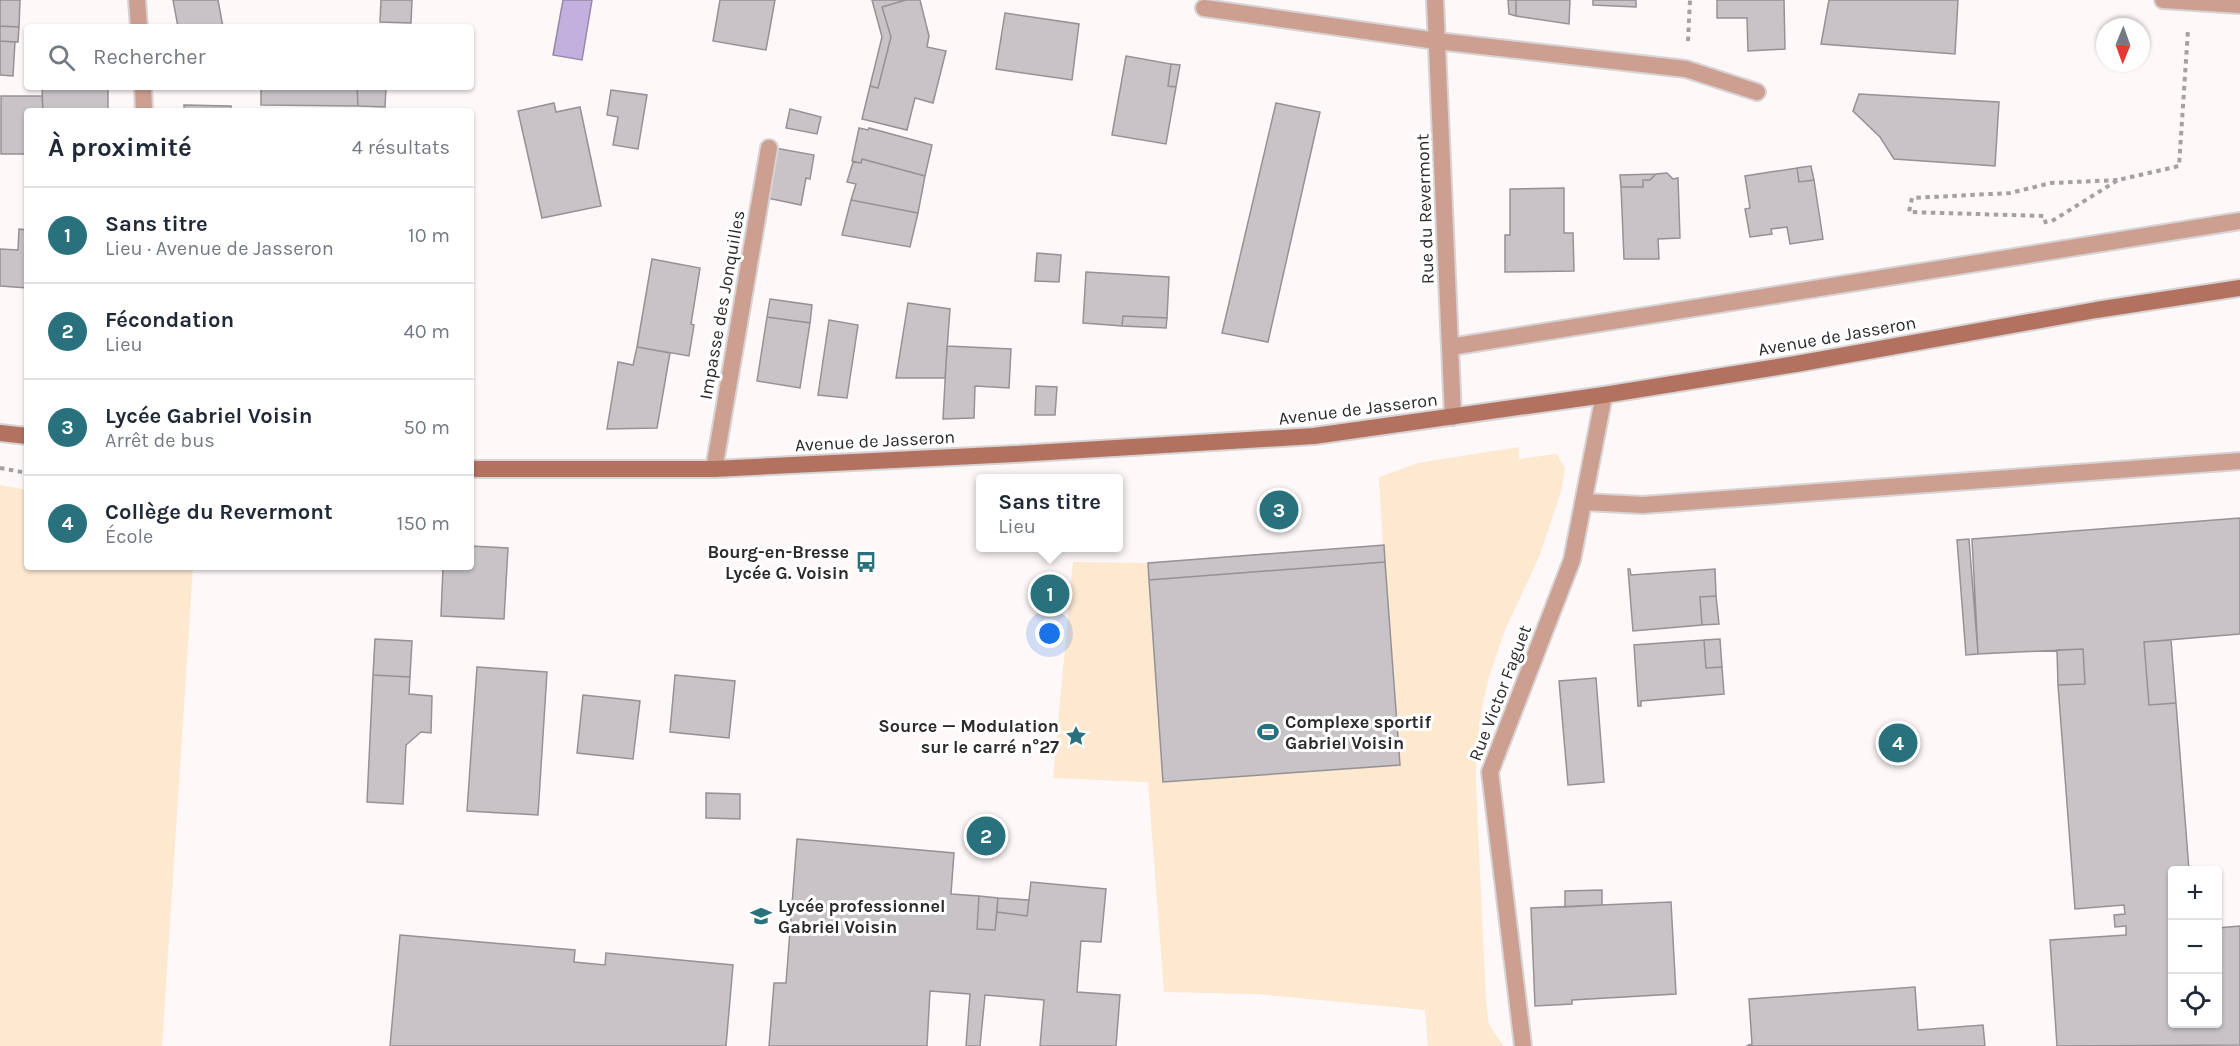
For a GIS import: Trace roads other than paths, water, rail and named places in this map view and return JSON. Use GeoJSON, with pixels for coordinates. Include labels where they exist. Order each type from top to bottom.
{"type":"FeatureCollection","features":[{"type":"Feature","properties":{"kind":"main road","name":"Avenue de Jasseron"},"geometry":{"type":"LineString","coordinates":[[474,470],[714,469],[1314,436],[1604,396],[2096,310],[2240,288]]}},
{"type":"Feature","properties":{"kind":"main road"},"geometry":{"type":"LineString","coordinates":[[0,434],[24,436]]}},
{"type":"Feature","properties":{"kind":"street"},"geometry":{"type":"LineString","coordinates":[[137,0],[139,24]]}},
{"type":"Feature","properties":{"kind":"street","name":"Rue du Revermont"},"geometry":{"type":"LineString","coordinates":[[1435,0],[1453,417]]}},
{"type":"Feature","properties":{"kind":"street"},"geometry":{"type":"LineString","coordinates":[[2163,0],[2240,5]]}},
{"type":"Feature","properties":{"kind":"street"},"geometry":{"type":"LineString","coordinates":[[1204,8],[1437,41],[1686,69],[1757,92]]}},
{"type":"Feature","properties":{"kind":"street"},"geometry":{"type":"LineString","coordinates":[[143,90],[144,108]]}},
{"type":"Feature","properties":{"kind":"street","name":"Impasse des Jonquilles"},"geometry":{"type":"LineString","coordinates":[[714,469],[769,148]]}},
{"type":"Feature","properties":{"kind":"street"},"geometry":{"type":"LineString","coordinates":[[1450,347],[2240,221]]}},
{"type":"Feature","properties":{"kind":"street","name":"Rue Victor Faguet"},"geometry":{"type":"LineString","coordinates":[[1523,1046],[1490,772],[1572,560],[1604,396]]}},
{"type":"Feature","properties":{"kind":"street"},"geometry":{"type":"LineString","coordinates":[[1584,502],[1643,505],[2240,461]]}},
{"type":"Feature","properties":{"kind":"place","name":"Lycée Gabriel Voisin"},"geometry":{"type":"Point","coordinates":[1279,510]}},
{"type":"Feature","properties":{"kind":"place","name":"Bourg-en-Bresse Lycée G. Voisin"},"geometry":{"type":"Point","coordinates":[866,562]}},
{"type":"Feature","properties":{"kind":"place","name":"Sans titre"},"geometry":{"type":"Point","coordinates":[1050,594]}},
{"type":"Feature","properties":{"kind":"place","name":"Complexe sportif Gabriel Voisin"},"geometry":{"type":"Point","coordinates":[1268,732]}},
{"type":"Feature","properties":{"kind":"place","name":"Source — Modulation sur le carré n°27"},"geometry":{"type":"Point","coordinates":[1076,736]}},
{"type":"Feature","properties":{"kind":"place","name":"Collège du Revermont"},"geometry":{"type":"Point","coordinates":[1898,743]}},
{"type":"Feature","properties":{"kind":"place","name":"Fécondation"},"geometry":{"type":"Point","coordinates":[986,836]}},
{"type":"Feature","properties":{"kind":"place","name":"Lycée professionnel Gabriel Voisin"},"geometry":{"type":"Point","coordinates":[761,916]}}]}
